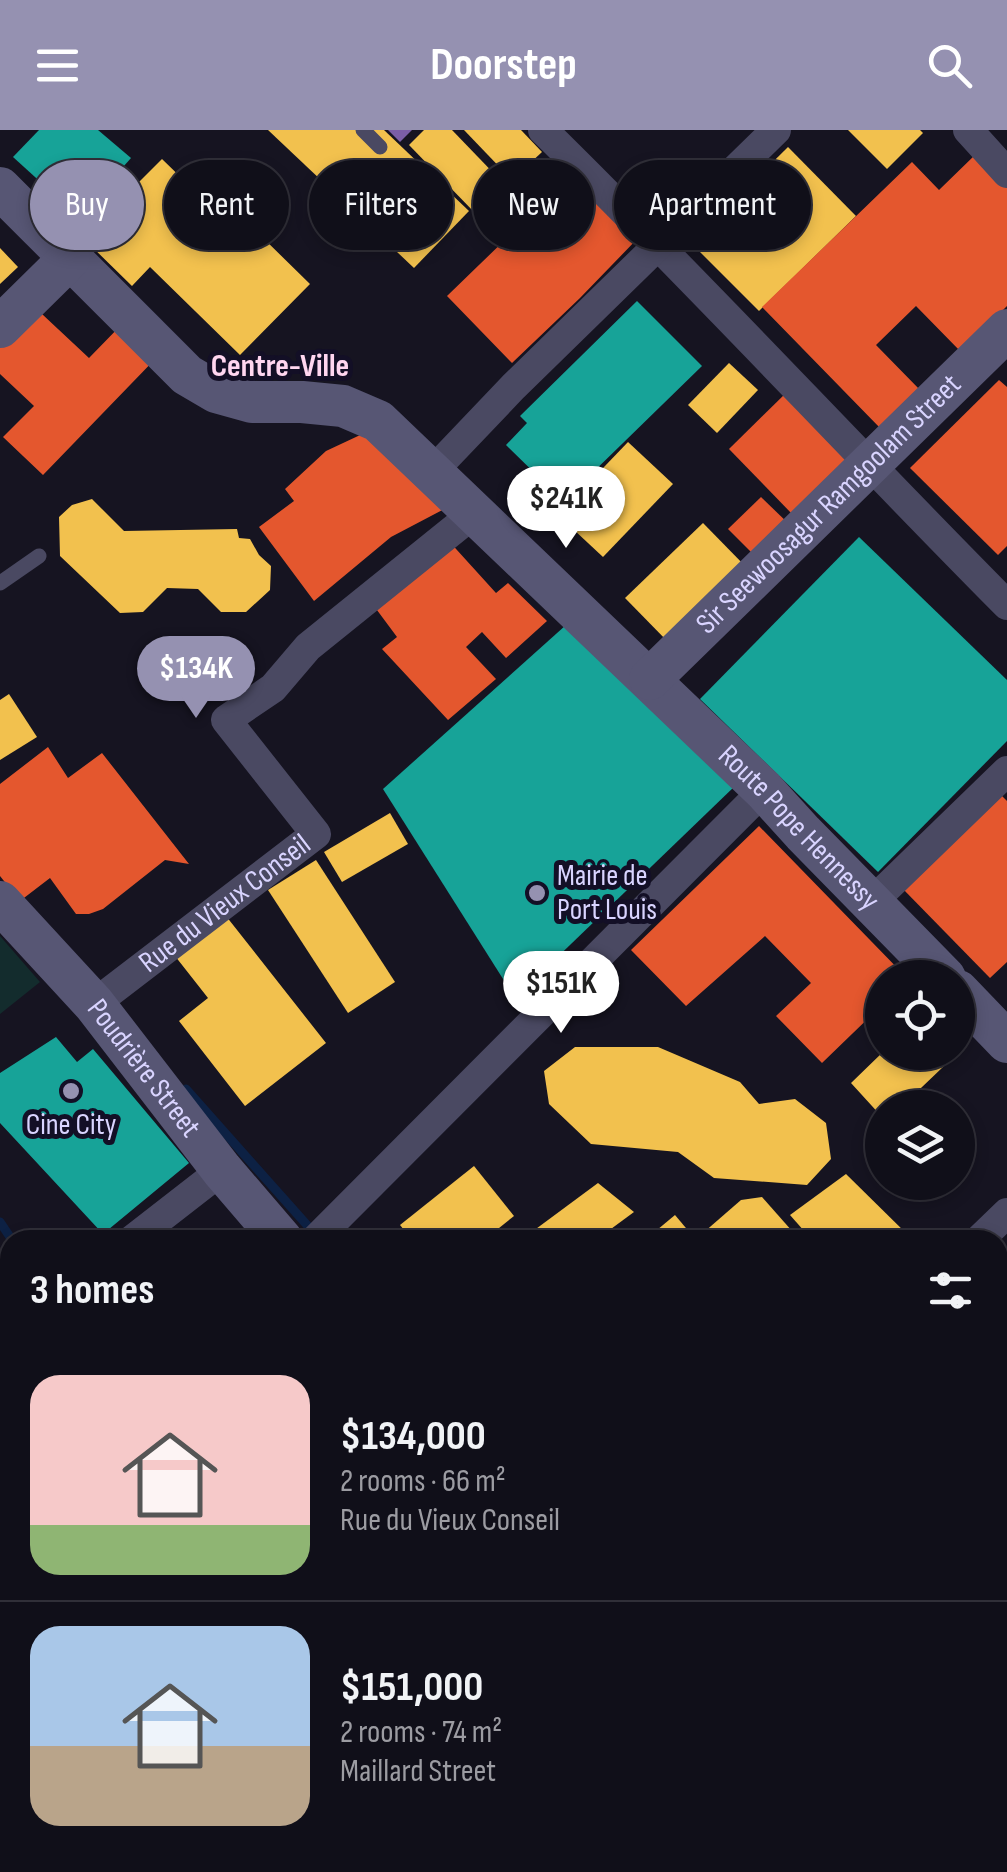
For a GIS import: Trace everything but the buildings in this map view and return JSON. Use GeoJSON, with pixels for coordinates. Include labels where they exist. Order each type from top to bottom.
{"type":"FeatureCollection","features":[{"type":"Feature","properties":{"kind":"main road","name":"Route Pope Hennessy"},"geometry":{"type":"LineString","coordinates":[[0,188],[187,375],[216,392],[252,402],[343,406],[378,421],[764,790],[928,960]]}},
{"type":"Feature","properties":{"kind":"main road"},"geometry":{"type":"LineString","coordinates":[[0,327],[68,258]]}},
{"type":"Feature","properties":{"kind":"main road","name":"Sir Seewoosagur Ramgoolam Street"},"geometry":{"type":"LineString","coordinates":[[650,679],[1007,330]]}},
{"type":"Feature","properties":{"kind":"main road","name":"Poudrière Street"},"geometry":{"type":"LineString","coordinates":[[0,902],[103,997],[222,1170],[273,1230]]}},
{"type":"Feature","properties":{"kind":"main road"},"geometry":{"type":"LineString","coordinates":[[975,1009],[1007,1042]]}},
{"type":"Feature","properties":{"kind":"street"},"geometry":{"type":"LineString","coordinates":[[543,130],[614,200]]}},
{"type":"Feature","properties":{"kind":"street"},"geometry":{"type":"LineString","coordinates":[[745,160],[776,130]]}},
{"type":"Feature","properties":{"kind":"street"},"geometry":{"type":"LineString","coordinates":[[968,130],[1007,173]]}},
{"type":"Feature","properties":{"kind":"street"},"geometry":{"type":"LineString","coordinates":[[433,471],[653,250]]}},
{"type":"Feature","properties":{"kind":"street"},"geometry":{"type":"LineString","coordinates":[[665,250],[1007,605]]}},
{"type":"Feature","properties":{"kind":"street","name":"Rue du Vieux Conseil"},"geometry":{"type":"LineString","coordinates":[[103,997],[316,834],[226,720],[273,688],[308,647],[473,514]]}},
{"type":"Feature","properties":{"kind":"street"},"geometry":{"type":"LineString","coordinates":[[872,902],[1007,771]]}},
{"type":"Feature","properties":{"kind":"street"},"geometry":{"type":"LineString","coordinates":[[325,1230],[764,790]]}},
{"type":"Feature","properties":{"kind":"street"},"geometry":{"type":"LineString","coordinates":[[145,1230],[222,1170]]}},
{"type":"Feature","properties":{"kind":"lane"},"geometry":{"type":"LineString","coordinates":[[363,130],[380,147]]}},
{"type":"Feature","properties":{"kind":"lane"},"geometry":{"type":"LineString","coordinates":[[0,583],[39,556]]}},
{"type":"Feature","properties":{"kind":"green space"},"geometry":{"type":"Polygon","coordinates":[[[0,936],[40,982],[0,1014],[0,936]]]}},
{"type":"Feature","properties":{"kind":"waterway"},"geometry":{"type":"LineString","coordinates":[[186,1089],[307,1225]]}},
{"type":"Feature","properties":{"kind":"waterway"},"geometry":{"type":"LineString","coordinates":[[0,1222],[5,1230]]}},
{"type":"Feature","properties":{"kind":"place","name":"Mairie de Port Louis"},"geometry":{"type":"Point","coordinates":[537,893]}},
{"type":"Feature","properties":{"kind":"place","name":"Cine City"},"geometry":{"type":"Point","coordinates":[71,1091]}},
{"type":"Feature","properties":{"kind":"district","name":"Centre-Ville"},"geometry":{"type":"Point","coordinates":[280,366]}}]}
